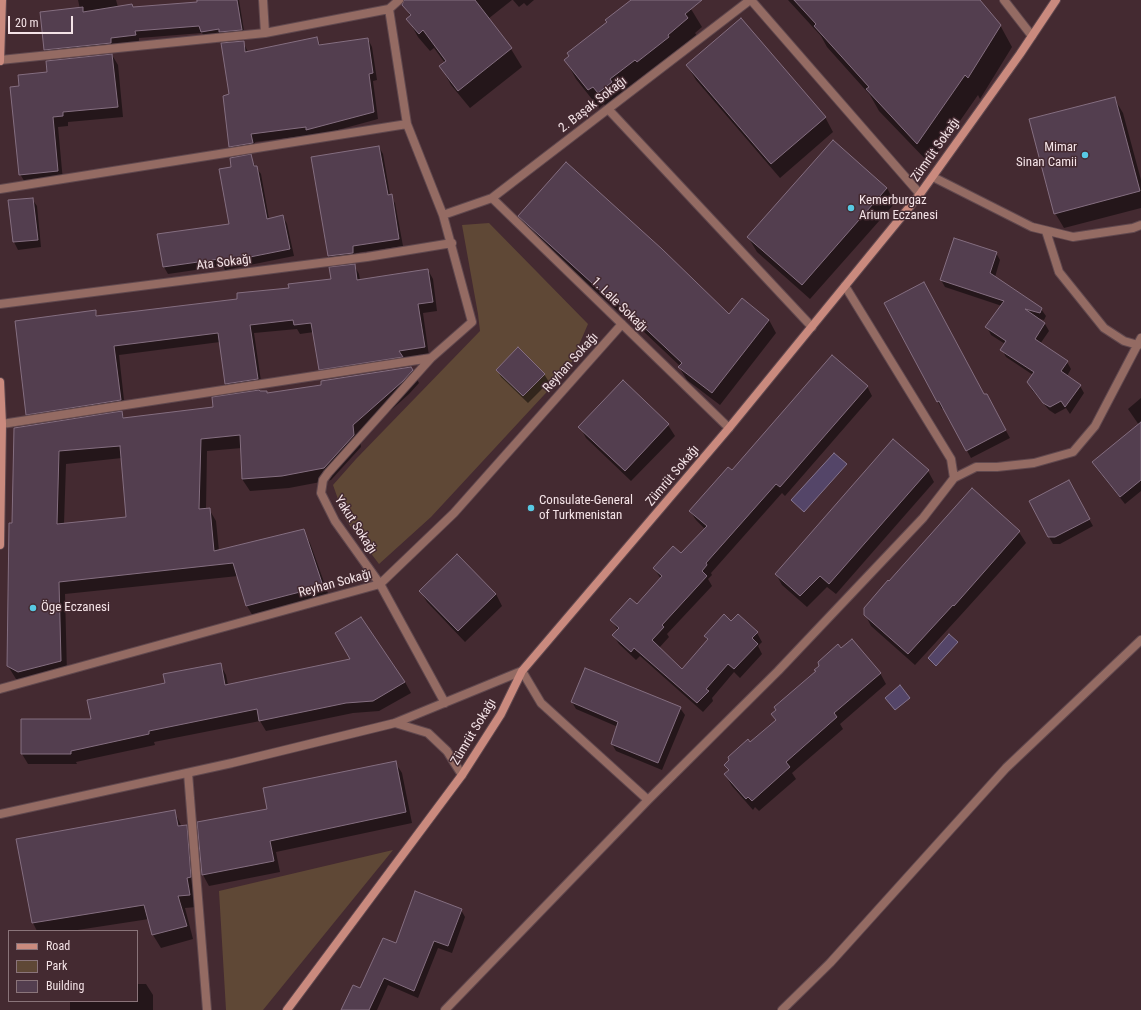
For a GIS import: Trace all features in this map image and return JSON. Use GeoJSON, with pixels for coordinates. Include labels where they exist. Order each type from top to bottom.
{"type":"FeatureCollection","features":[{"type":"Feature","properties":{"kind":"street"},"geometry":{"type":"LineString","coordinates":[[2,0],[0,61],[265,34],[389,9],[399,0]]}},
{"type":"Feature","properties":{"kind":"street"},"geometry":{"type":"LineString","coordinates":[[263,0],[265,34]]}},
{"type":"Feature","properties":{"kind":"street"},"geometry":{"type":"LineString","coordinates":[[750,0],[920,194]]}},
{"type":"Feature","properties":{"kind":"street","name":"2. Başak Sokağı"},"geometry":{"type":"LineString","coordinates":[[443,215],[492,198],[750,0]]}},
{"type":"Feature","properties":{"kind":"street"},"geometry":{"type":"LineString","coordinates":[[1004,0],[1032,36]]}},
{"type":"Feature","properties":{"kind":"street","name":"Zümrüt Sokağı"},"geometry":{"type":"LineString","coordinates":[[287,1010],[462,775],[501,714],[522,671],[729,428],[920,194],[1056,0]]}},
{"type":"Feature","properties":{"kind":"street"},"geometry":{"type":"LineString","coordinates":[[389,9],[407,124],[443,215],[452,243]]}},
{"type":"Feature","properties":{"kind":"street"},"geometry":{"type":"LineString","coordinates":[[608,109],[812,327]]}},
{"type":"Feature","properties":{"kind":"street"},"geometry":{"type":"LineString","coordinates":[[0,189],[407,124]]}},
{"type":"Feature","properties":{"kind":"street"},"geometry":{"type":"LineString","coordinates":[[933,177],[1032,227],[1046,231],[1072,237],[1133,228],[1141,225]]}},
{"type":"Feature","properties":{"kind":"street","name":"1. Lale Sokağı"},"geometry":{"type":"LineString","coordinates":[[492,198],[729,428]]}},
{"type":"Feature","properties":{"kind":"street"},"geometry":{"type":"LineString","coordinates":[[445,1010],[648,800],[778,672],[923,518],[954,478],[976,467],[997,468],[1034,463],[1073,452],[1095,426],[1139,342],[1124,341],[1104,328],[1060,272],[1046,231]]}},
{"type":"Feature","properties":{"kind":"street","name":"Ata Sokağı"},"geometry":{"type":"LineString","coordinates":[[0,304],[367,257],[452,243]]}},
{"type":"Feature","properties":{"kind":"street","name":"Yakut Sokağı"},"geometry":{"type":"LineString","coordinates":[[445,703],[380,584],[335,521],[321,493],[323,480],[328,473],[431,358],[472,322],[452,243]]}},
{"type":"Feature","properties":{"kind":"street"},"geometry":{"type":"LineString","coordinates":[[845,286],[951,459],[954,478]]}},
{"type":"Feature","properties":{"kind":"street","name":"Reyhan Sokağı"},"geometry":{"type":"LineString","coordinates":[[0,689],[380,584],[454,513],[622,324]]}},
{"type":"Feature","properties":{"kind":"street"},"geometry":{"type":"LineString","coordinates":[[2,424],[431,358]]}},
{"type":"Feature","properties":{"kind":"street"},"geometry":{"type":"LineString","coordinates":[[0,382],[2,424],[0,545]]}},
{"type":"Feature","properties":{"kind":"street"},"geometry":{"type":"LineString","coordinates":[[782,1010],[830,963],[1006,768],[1141,640]]}},
{"type":"Feature","properties":{"kind":"street"},"geometry":{"type":"LineString","coordinates":[[0,814],[188,773],[395,723],[522,671],[541,703],[648,800]]}},
{"type":"Feature","properties":{"kind":"street"},"geometry":{"type":"LineString","coordinates":[[395,723],[428,733],[447,750],[462,775]]}},
{"type":"Feature","properties":{"kind":"street"},"geometry":{"type":"LineString","coordinates":[[188,773],[207,1010]]}},
{"type":"Feature","properties":{"kind":"green space"},"geometry":{"type":"Polygon","coordinates":[[[489,223],[588,324],[569,368],[431,517],[379,564],[345,519],[333,485],[356,459],[480,331],[462,225],[489,223]]]}},
{"type":"Feature","properties":{"kind":"green space"},"geometry":{"type":"Polygon","coordinates":[[[393,850],[263,1010],[226,1010],[219,891],[393,850]]]}},
{"type":"Feature","properties":{"kind":"shaded area"},"geometry":{"type":"Polygon","coordinates":[[[834,453],[847,464],[804,512],[791,500],[834,453]]]}},
{"type":"Feature","properties":{"kind":"shaded area"},"geometry":{"type":"Polygon","coordinates":[[[949,634],[958,642],[936,666],[928,658],[949,634]]]}},
{"type":"Feature","properties":{"kind":"shaded area"},"geometry":{"type":"Polygon","coordinates":[[[900,685],[910,698],[895,710],[885,698],[900,685]]]}},
{"type":"Feature","properties":{"kind":"building"},"geometry":{"type":"Polygon","coordinates":[[[197,0],[237,0],[242,30],[219,32],[219,29],[201,32],[199,26],[135,31],[136,35],[111,38],[111,43],[44,50],[40,12],[83,7],[83,12],[132,4],[133,7],[197,2],[197,0]]]}},
{"type":"Feature","properties":{"kind":"building"},"geometry":{"type":"Polygon","coordinates":[[[404,0],[475,0],[512,48],[458,91],[439,66],[446,61],[423,30],[419,34],[406,19],[411,15],[402,5],[404,0]]]}},
{"type":"Feature","properties":{"kind":"building"},"geometry":{"type":"Polygon","coordinates":[[[631,0],[702,0],[685,14],[688,18],[668,35],[669,37],[637,62],[635,60],[610,79],[612,82],[598,93],[593,87],[588,90],[564,60],[569,56],[567,53],[607,22],[605,20],[631,0]]]}},
{"type":"Feature","properties":{"kind":"building"},"geometry":{"type":"Polygon","coordinates":[[[794,0],[980,0],[1001,25],[968,78],[965,75],[917,144],[866,89],[869,87],[814,26],[816,24],[794,0]]]}},
{"type":"Feature","properties":{"kind":"building"},"geometry":{"type":"Polygon","coordinates":[[[741,18],[826,117],[771,164],[686,65],[741,18]]]}},
{"type":"Feature","properties":{"kind":"building"},"geometry":{"type":"Polygon","coordinates":[[[317,37],[319,45],[368,38],[373,73],[369,74],[374,112],[306,130],[306,127],[251,134],[253,143],[229,147],[223,96],[229,94],[221,43],[244,41],[245,52],[317,37]]]}},
{"type":"Feature","properties":{"kind":"building"},"geometry":{"type":"Polygon","coordinates":[[[112,54],[118,107],[63,112],[63,116],[53,117],[58,171],[19,175],[10,87],[19,86],[18,75],[47,72],[46,61],[112,54]]]}},
{"type":"Feature","properties":{"kind":"building","name":"Mimar Sinan Camii"},"geometry":{"type":"Polygon","coordinates":[[[1115,97],[1140,191],[1054,214],[1029,119],[1115,97]]]}},
{"type":"Feature","properties":{"kind":"building"},"geometry":{"type":"Polygon","coordinates":[[[833,140],[887,188],[802,285],[747,237],[833,140]]]}},
{"type":"Feature","properties":{"kind":"building"},"geometry":{"type":"Polygon","coordinates":[[[379,146],[388,195],[392,194],[399,239],[353,246],[353,253],[328,256],[311,157],[379,146]]]}},
{"type":"Feature","properties":{"kind":"building"},"geometry":{"type":"Polygon","coordinates":[[[251,154],[254,166],[257,166],[267,219],[283,215],[290,249],[220,263],[219,259],[163,267],[157,234],[229,224],[219,169],[231,167],[230,158],[251,154]]]}},
{"type":"Feature","properties":{"kind":"building"},"geometry":{"type":"Polygon","coordinates":[[[566,162],[662,249],[729,314],[742,298],[769,320],[712,393],[678,367],[682,363],[616,301],[614,303],[518,216],[566,162]]]}},
{"type":"Feature","properties":{"kind":"building"},"geometry":{"type":"Polygon","coordinates":[[[33,198],[38,240],[13,242],[8,200],[33,198]]]}},
{"type":"Feature","properties":{"kind":"building"},"geometry":{"type":"Polygon","coordinates":[[[954,238],[997,252],[990,273],[1042,308],[1040,313],[1025,309],[1045,323],[1035,339],[1068,361],[1061,371],[1081,385],[1065,407],[1061,401],[1050,407],[1043,403],[1027,382],[1034,372],[1000,350],[1006,341],[985,327],[1004,301],[940,280],[954,238]]]}},
{"type":"Feature","properties":{"kind":"building"},"geometry":{"type":"Polygon","coordinates":[[[355,264],[357,280],[428,269],[433,302],[418,304],[425,347],[399,351],[403,357],[319,370],[311,323],[294,325],[293,320],[250,325],[258,379],[225,384],[218,333],[114,346],[121,400],[26,415],[15,321],[96,310],[96,316],[237,299],[237,293],[289,288],[288,284],[331,279],[329,267],[355,264]]]}},
{"type":"Feature","properties":{"kind":"building"},"geometry":{"type":"Polygon","coordinates":[[[924,282],[984,394],[987,394],[1006,430],[966,451],[939,401],[937,402],[884,303],[924,282]]]}},
{"type":"Feature","properties":{"kind":"building"},"geometry":{"type":"Polygon","coordinates":[[[518,347],[545,374],[523,396],[496,370],[518,347]]]}},
{"type":"Feature","properties":{"kind":"building"},"geometry":{"type":"Polygon","coordinates":[[[832,355],[868,386],[780,487],[776,484],[706,563],[707,565],[702,571],[707,576],[662,625],[664,627],[652,640],[682,669],[708,639],[704,636],[724,614],[731,621],[738,614],[758,632],[752,638],[758,644],[734,669],[728,664],[706,689],[709,691],[697,703],[634,648],[631,652],[612,635],[619,628],[610,620],[630,598],[637,604],[662,576],[653,568],[673,546],[681,553],[707,526],[689,511],[728,467],[732,470],[832,355]]]}},
{"type":"Feature","properties":{"kind":"building"},"geometry":{"type":"Polygon","coordinates":[[[411,367],[413,370],[403,381],[353,425],[354,435],[324,468],[282,476],[242,479],[240,435],[201,439],[199,509],[210,508],[214,551],[304,529],[323,586],[246,606],[233,563],[59,582],[61,661],[18,672],[7,666],[9,523],[12,523],[14,428],[122,411],[123,418],[213,407],[212,397],[259,390],[267,391],[267,393],[321,385],[321,381],[411,367]],[[120,446],[59,451],[57,524],[126,517],[120,446]]]}},
{"type":"Feature","properties":{"kind":"building"},"geometry":{"type":"Polygon","coordinates":[[[623,380],[669,424],[625,471],[578,427],[623,380]]]}},
{"type":"Feature","properties":{"kind":"building"},"geometry":{"type":"Polygon","coordinates":[[[1141,422],[1141,480],[1120,497],[1092,462],[1141,422]]]}},
{"type":"Feature","properties":{"kind":"building"},"geometry":{"type":"Polygon","coordinates":[[[893,439],[929,470],[829,584],[820,576],[800,596],[775,574],[893,439]]]}},
{"type":"Feature","properties":{"kind":"building"},"geometry":{"type":"Polygon","coordinates":[[[1069,480],[1090,519],[1055,537],[1048,537],[1029,501],[1069,480]]]}},
{"type":"Feature","properties":{"kind":"building"},"geometry":{"type":"Polygon","coordinates":[[[972,488],[1020,531],[954,606],[953,605],[908,654],[864,615],[864,608],[972,488]]]}},
{"type":"Feature","properties":{"kind":"building"},"geometry":{"type":"Polygon","coordinates":[[[457,554],[496,594],[458,631],[419,591],[457,554]]]}},
{"type":"Feature","properties":{"kind":"building"},"geometry":{"type":"Polygon","coordinates":[[[361,617],[405,682],[373,701],[346,703],[259,721],[257,709],[149,731],[149,734],[71,751],[71,754],[21,754],[21,719],[91,719],[87,700],[165,683],[163,674],[221,663],[225,685],[350,659],[335,633],[361,617]]]}},
{"type":"Feature","properties":{"kind":"building"},"geometry":{"type":"Polygon","coordinates":[[[852,639],[881,673],[834,713],[837,717],[786,762],[790,767],[752,801],[748,797],[746,799],[724,774],[729,770],[724,765],[729,760],[728,757],[748,739],[750,742],[776,720],[771,714],[776,710],[774,707],[816,671],[814,670],[819,666],[818,662],[838,644],[841,648],[852,639]]]}},
{"type":"Feature","properties":{"kind":"building"},"geometry":{"type":"Polygon","coordinates":[[[585,668],[681,707],[658,763],[611,744],[618,722],[571,702],[585,668]]]}},
{"type":"Feature","properties":{"kind":"building"},"geometry":{"type":"Polygon","coordinates":[[[396,761],[406,812],[270,841],[274,861],[202,875],[197,822],[267,809],[263,788],[396,761]]]}},
{"type":"Feature","properties":{"kind":"building"},"geometry":{"type":"Polygon","coordinates":[[[175,810],[178,826],[187,825],[191,877],[187,878],[190,895],[178,896],[187,926],[152,935],[144,905],[32,923],[16,839],[175,810]]]}},
{"type":"Feature","properties":{"kind":"building"},"geometry":{"type":"Polygon","coordinates":[[[415,891],[462,909],[448,946],[434,941],[414,991],[384,978],[369,1010],[341,1010],[353,985],[360,988],[383,938],[396,943],[415,891]]]}},
{"type":"Feature","properties":{"kind":"place","name":"Mimar Sinan Camii"},"geometry":{"type":"Point","coordinates":[1085,155]}},
{"type":"Feature","properties":{"kind":"place","name":"Kemerburgaz Arium Eczanesi"},"geometry":{"type":"Point","coordinates":[851,208]}},
{"type":"Feature","properties":{"kind":"place","name":"Consulate-General of Turkmenistan"},"geometry":{"type":"Point","coordinates":[531,508]}},
{"type":"Feature","properties":{"kind":"place","name":"Öge Eczanesi"},"geometry":{"type":"Point","coordinates":[33,608]}}]}
